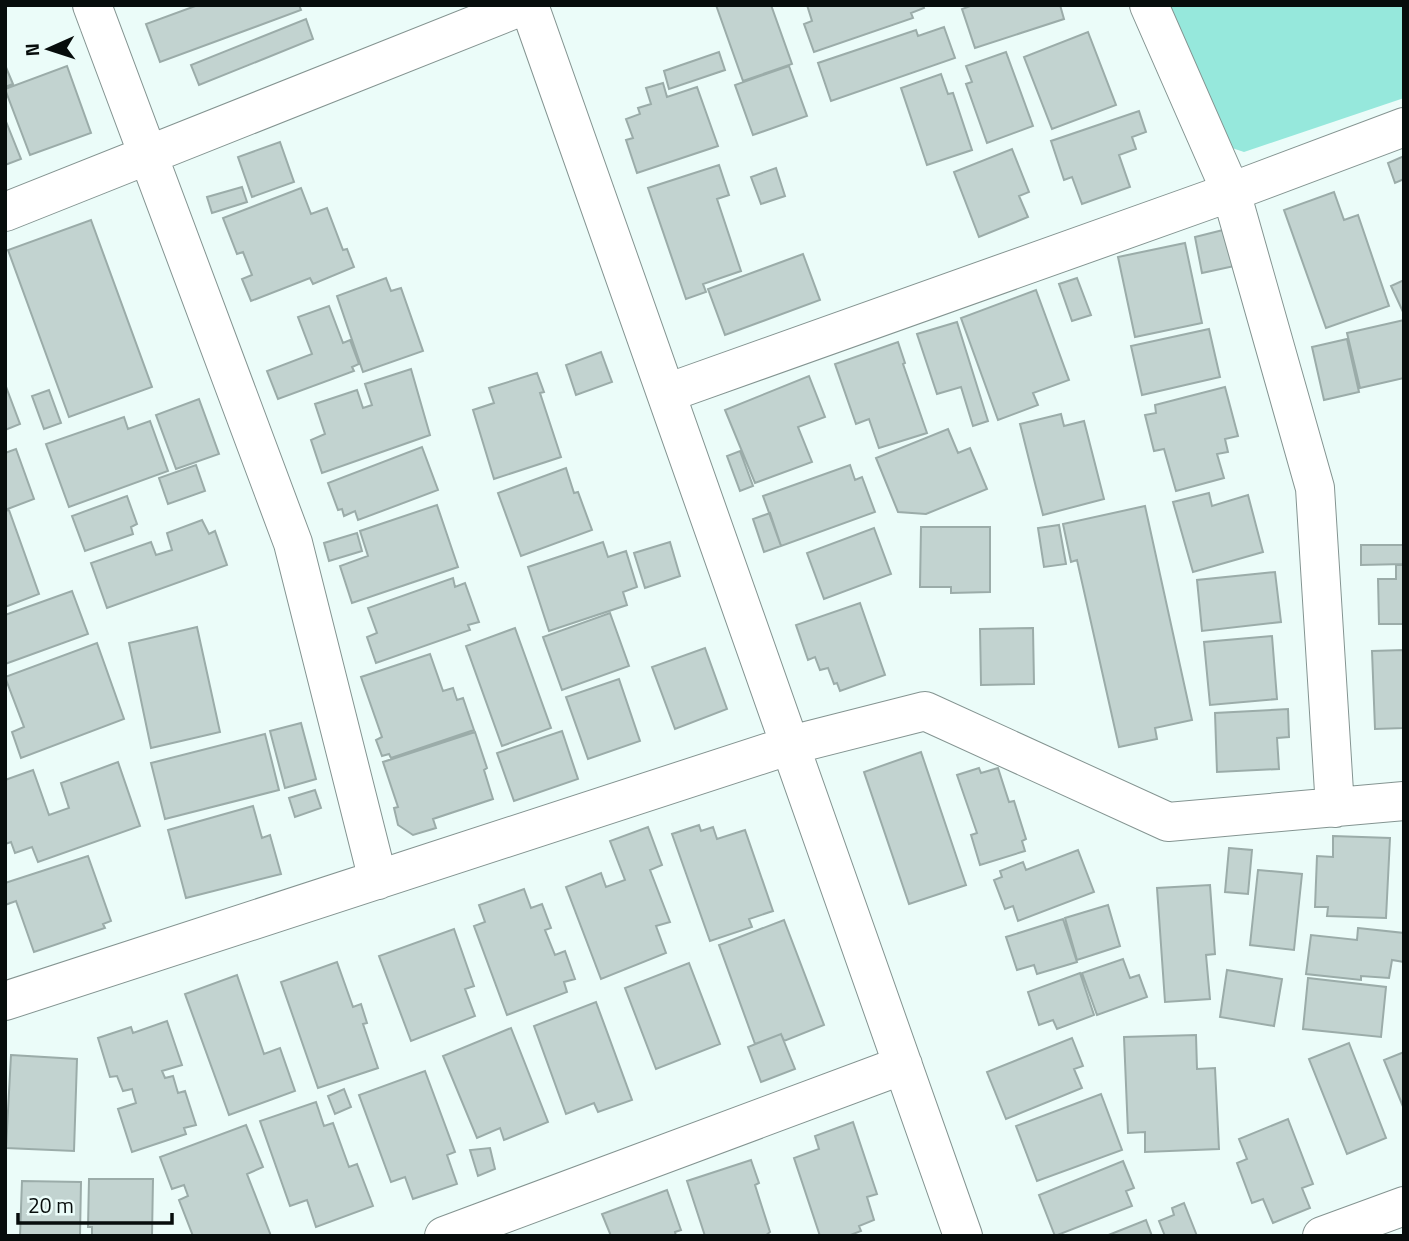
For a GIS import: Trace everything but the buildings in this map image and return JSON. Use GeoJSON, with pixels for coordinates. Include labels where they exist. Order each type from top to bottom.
{"type":"FeatureCollection","features":[{"type":"Feature","properties":{"kind":"street"},"geometry":{"type":"LineString","coordinates":[[92,5],[293,543],[378,880]]}},
{"type":"Feature","properties":{"kind":"street"},"geometry":{"type":"LineString","coordinates":[[5,212],[527,5],[667,393],[962,1236]]}},
{"type":"Feature","properties":{"kind":"street"},"geometry":{"type":"LineString","coordinates":[[1149,5],[1231,192],[1315,488],[1335,808]]}},
{"type":"Feature","properties":{"kind":"street"},"geometry":{"type":"LineString","coordinates":[[667,393],[1231,192],[1404,127]]}},
{"type":"Feature","properties":{"kind":"street"},"geometry":{"type":"LineString","coordinates":[[5,1001],[791,745],[925,711],[1168,822],[1404,801]]}},
{"type":"Feature","properties":{"kind":"street"},"geometry":{"type":"LineString","coordinates":[[444,1236],[903,1065]]}},
{"type":"Feature","properties":{"kind":"street"},"geometry":{"type":"LineString","coordinates":[[1322,1236],[1404,1206]]}},
{"type":"Feature","properties":{"kind":"green space"},"geometry":{"type":"Polygon","coordinates":[[[1168,5],[1404,5],[1404,98],[1244,152],[1220,144],[1168,5]]]}}]}
